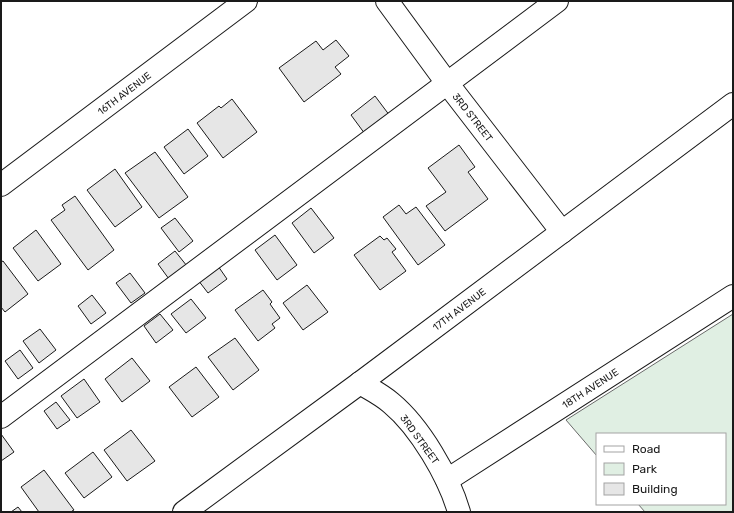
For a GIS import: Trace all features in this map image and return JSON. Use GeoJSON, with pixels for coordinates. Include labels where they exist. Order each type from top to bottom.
{"type":"FeatureCollection","features":[{"type":"Feature","properties":{"kind":"main road","name":"16TH AVENUE"},"geometry":{"type":"LineString","coordinates":[[1,185],[246,1]]}},
{"type":"Feature","properties":{"kind":"main road","name":"3RD STREET"},"geometry":{"type":"LineString","coordinates":[[386,1],[562,232]]}},
{"type":"Feature","properties":{"kind":"main road"},"geometry":{"type":"LineString","coordinates":[[1,417],[557,1]]}},
{"type":"Feature","properties":{"kind":"main road","name":"17TH AVENUE"},"geometry":{"type":"LineString","coordinates":[[184,512],[360,383],[733,104]]}},
{"type":"Feature","properties":{"kind":"main road","name":"18TH AVENUE"},"geometry":{"type":"LineString","coordinates":[[447,480],[733,296]]}},
{"type":"Feature","properties":{"kind":"main road","name":"3RD STREET"},"geometry":{"type":"LineString","coordinates":[[360,383],[391,402],[410,422],[434,455],[447,480],[459,512]]}},
{"type":"Feature","properties":{"kind":"green space"},"geometry":{"type":"Polygon","coordinates":[[[733,314],[733,512],[645,512],[639,505],[726,505],[726,433],[596,433],[596,455],[566,420],[733,314]]]}},
{"type":"Feature","properties":{"kind":"building"},"geometry":{"type":"Polygon","coordinates":[[[336,40],[349,56],[335,67],[341,74],[304,102],[279,68],[316,41],[323,50],[336,40]]]}},
{"type":"Feature","properties":{"kind":"building"},"geometry":{"type":"Polygon","coordinates":[[[375,96],[390,116],[365,134],[351,115],[375,96]]]}},
{"type":"Feature","properties":{"kind":"building"},"geometry":{"type":"Polygon","coordinates":[[[232,99],[257,132],[223,158],[197,123],[219,106],[221,108],[232,99]]]}},
{"type":"Feature","properties":{"kind":"building"},"geometry":{"type":"Polygon","coordinates":[[[188,129],[208,156],[184,174],[164,147],[188,129]]]}},
{"type":"Feature","properties":{"kind":"building"},"geometry":{"type":"Polygon","coordinates":[[[459,145],[475,167],[468,172],[488,199],[445,231],[426,206],[446,192],[428,168],[459,145]]]}},
{"type":"Feature","properties":{"kind":"building"},"geometry":{"type":"Polygon","coordinates":[[[155,152],[188,197],[159,218],[125,173],[155,152]]]}},
{"type":"Feature","properties":{"kind":"building"},"geometry":{"type":"Polygon","coordinates":[[[115,169],[142,207],[115,227],[87,190],[115,169]]]}},
{"type":"Feature","properties":{"kind":"building"},"geometry":{"type":"Polygon","coordinates":[[[75,196],[114,250],[88,270],[51,220],[65,210],[62,205],[75,196]]]}},
{"type":"Feature","properties":{"kind":"building"},"geometry":{"type":"Polygon","coordinates":[[[399,205],[406,214],[416,207],[445,245],[418,265],[383,217],[399,205]]]}},
{"type":"Feature","properties":{"kind":"building"},"geometry":{"type":"Polygon","coordinates":[[[311,208],[334,238],[314,253],[292,223],[311,208]]]}},
{"type":"Feature","properties":{"kind":"building"},"geometry":{"type":"Polygon","coordinates":[[[175,218],[193,241],[179,252],[161,228],[175,218]]]}},
{"type":"Feature","properties":{"kind":"building"},"geometry":{"type":"Polygon","coordinates":[[[36,230],[61,264],[38,281],[13,248],[36,230]]]}},
{"type":"Feature","properties":{"kind":"building"},"geometry":{"type":"Polygon","coordinates":[[[275,235],[297,265],[277,280],[255,250],[275,235]]]}},
{"type":"Feature","properties":{"kind":"building"},"geometry":{"type":"Polygon","coordinates":[[[380,236],[384,240],[387,238],[396,249],[392,252],[406,271],[380,290],[354,255],[380,236]]]}},
{"type":"Feature","properties":{"kind":"building"},"geometry":{"type":"Polygon","coordinates":[[[175,251],[187,266],[169,279],[158,264],[175,251]]]}},
{"type":"Feature","properties":{"kind":"building"},"geometry":{"type":"Polygon","coordinates":[[[3,261],[28,294],[5,312],[1,307],[1,262],[3,261]]]}},
{"type":"Feature","properties":{"kind":"building"},"geometry":{"type":"Polygon","coordinates":[[[218,266],[227,279],[208,293],[198,280],[218,266]]]}},
{"type":"Feature","properties":{"kind":"building"},"geometry":{"type":"Polygon","coordinates":[[[130,273],[145,293],[131,303],[116,283],[130,273]]]}},
{"type":"Feature","properties":{"kind":"building"},"geometry":{"type":"Polygon","coordinates":[[[307,285],[328,312],[303,330],[283,303],[307,285]]]}},
{"type":"Feature","properties":{"kind":"building"},"geometry":{"type":"Polygon","coordinates":[[[263,290],[272,302],[270,304],[280,318],[272,324],[275,328],[258,341],[235,310],[263,290]]]}},
{"type":"Feature","properties":{"kind":"building"},"geometry":{"type":"Polygon","coordinates":[[[92,295],[106,313],[91,324],[78,306],[92,295]]]}},
{"type":"Feature","properties":{"kind":"building"},"geometry":{"type":"Polygon","coordinates":[[[191,299],[206,318],[186,333],[171,314],[191,299]]]}},
{"type":"Feature","properties":{"kind":"building"},"geometry":{"type":"Polygon","coordinates":[[[160,314],[173,330],[156,343],[144,326],[160,314]]]}},
{"type":"Feature","properties":{"kind":"building"},"geometry":{"type":"Polygon","coordinates":[[[40,329],[56,350],[39,363],[23,341],[40,329]]]}},
{"type":"Feature","properties":{"kind":"building"},"geometry":{"type":"Polygon","coordinates":[[[235,338],[259,370],[233,390],[208,357],[235,338]]]}},
{"type":"Feature","properties":{"kind":"building"},"geometry":{"type":"Polygon","coordinates":[[[20,350],[33,368],[18,379],[5,361],[20,350]]]}},
{"type":"Feature","properties":{"kind":"building"},"geometry":{"type":"Polygon","coordinates":[[[132,358],[150,381],[122,402],[105,379],[132,358]]]}},
{"type":"Feature","properties":{"kind":"building"},"geometry":{"type":"Polygon","coordinates":[[[196,367],[219,397],[192,417],[169,387],[196,367]]]}},
{"type":"Feature","properties":{"kind":"building"},"geometry":{"type":"Polygon","coordinates":[[[84,379],[100,402],[77,418],[61,396],[84,379]]]}},
{"type":"Feature","properties":{"kind":"building"},"geometry":{"type":"Polygon","coordinates":[[[56,402],[70,420],[57,429],[44,411],[56,402]]]}},
{"type":"Feature","properties":{"kind":"building"},"geometry":{"type":"Polygon","coordinates":[[[131,430],[155,461],[127,481],[104,450],[131,430]]]}},
{"type":"Feature","properties":{"kind":"building"},"geometry":{"type":"Polygon","coordinates":[[[1,434],[14,452],[1,461],[1,434]]]}},
{"type":"Feature","properties":{"kind":"building"},"geometry":{"type":"Polygon","coordinates":[[[93,452],[112,477],[84,498],[65,473],[93,452]]]}},
{"type":"Feature","properties":{"kind":"building"},"geometry":{"type":"Polygon","coordinates":[[[44,470],[74,510],[72,511],[73,512],[39,512],[21,487],[44,470]]]}},
{"type":"Feature","properties":{"kind":"building"},"geometry":{"type":"Polygon","coordinates":[[[18,507],[22,512],[11,512],[18,507]]]}}]}
